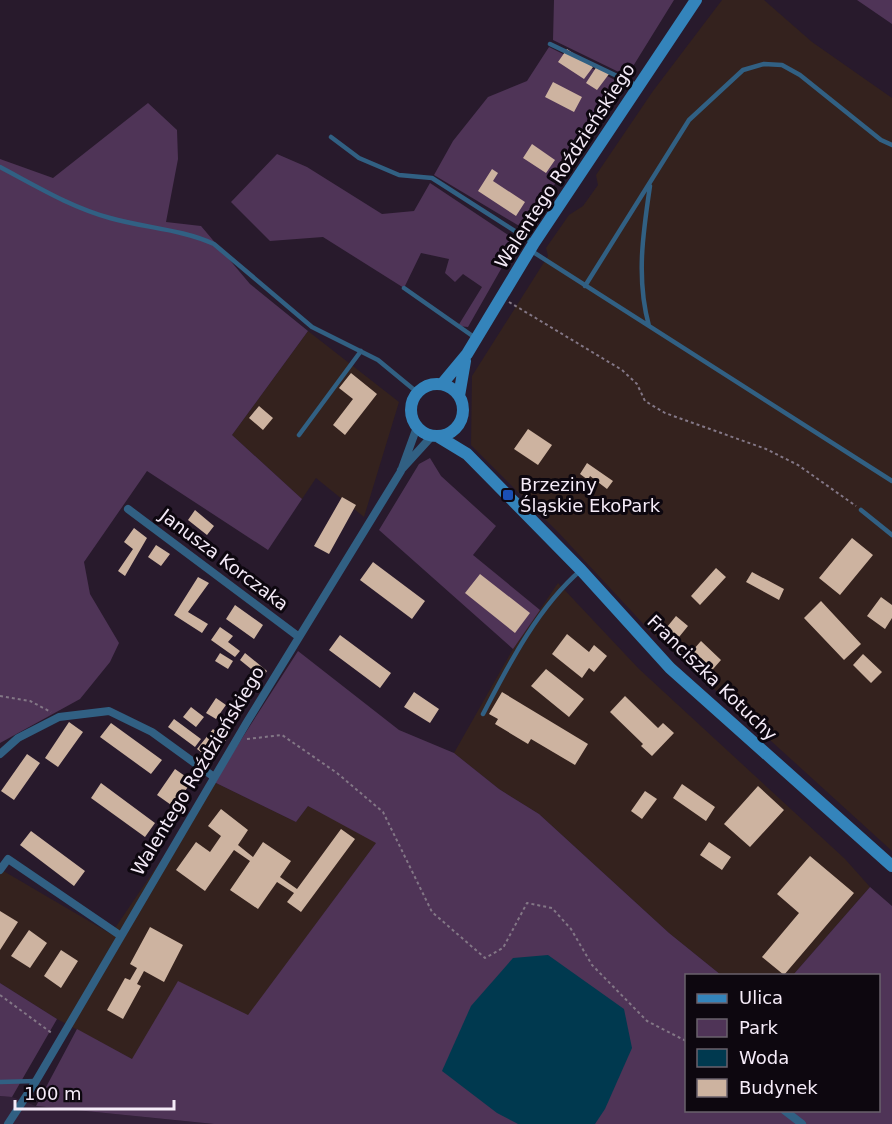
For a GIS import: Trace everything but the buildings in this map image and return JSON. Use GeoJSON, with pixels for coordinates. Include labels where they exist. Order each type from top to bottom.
{"type":"FeatureCollection","features":[{"type":"Feature","properties":{"kind":"street","name":"Walentego Roździeńskiego"},"geometry":{"type":"LineString","coordinates":[[442,384],[467,354],[532,247],[696,0]]}},
{"type":"Feature","properties":{"kind":"street","name":"Walentego Roździeńskiego"},"geometry":{"type":"LineString","coordinates":[[459,396],[467,354]]}},
{"type":"Feature","properties":{"kind":"street"},"geometry":{"type":"LineString","coordinates":[[442,384],[459,396],[464,411],[459,426],[447,435],[436,436],[417,427],[411,414],[418,393],[429,385],[442,384]]}},
{"type":"Feature","properties":{"kind":"street","name":"Franciszka Kotuchy"},"geometry":{"type":"LineString","coordinates":[[459,426],[467,454]]}},
{"type":"Feature","properties":{"kind":"street","name":"Walentego Roździeńskiego"},"geometry":{"type":"LineString","coordinates":[[8,1124],[36,1081],[214,777],[400,471],[417,427]]}},
{"type":"Feature","properties":{"kind":"street","name":"Walentego Roździeńskiego"},"geometry":{"type":"LineString","coordinates":[[400,471],[436,436]]}},
{"type":"Feature","properties":{"kind":"street","name":"Franciszka Kotuchy"},"geometry":{"type":"LineString","coordinates":[[436,436],[467,454],[581,570],[670,668],[892,866]]}},
{"type":"Feature","properties":{"kind":"street","name":"Janusza Korczaka"},"geometry":{"type":"LineString","coordinates":[[128,509],[299,637]]}},
{"type":"Feature","properties":{"kind":"street"},"geometry":{"type":"LineString","coordinates":[[0,754],[18,738],[59,717],[109,711],[152,732],[214,777]]}},
{"type":"Feature","properties":{"kind":"street"},"geometry":{"type":"LineString","coordinates":[[0,870],[8,860],[121,936]]}},
{"type":"Feature","properties":{"kind":"street"},"geometry":{"type":"LineString","coordinates":[[787,1112],[802,1124]]}},
{"type":"Feature","properties":{"kind":"lane"},"geometry":{"type":"LineString","coordinates":[[550,44],[638,86]]}},
{"type":"Feature","properties":{"kind":"lane"},"geometry":{"type":"LineString","coordinates":[[585,286],[689,120],[744,70],[764,64],[782,65],[800,75],[881,140],[892,145]]}},
{"type":"Feature","properties":{"kind":"lane"},"geometry":{"type":"LineString","coordinates":[[331,138],[359,158],[399,175],[432,178],[585,286],[892,482]]}},
{"type":"Feature","properties":{"kind":"lane"},"geometry":{"type":"LineString","coordinates":[[0,167],[62,201],[110,218],[196,236],[214,244],[312,327],[378,360],[418,393]]}},
{"type":"Feature","properties":{"kind":"lane"},"geometry":{"type":"LineString","coordinates":[[649,326],[643,304],[641,248],[650,182]]}},
{"type":"Feature","properties":{"kind":"lane"},"geometry":{"type":"LineString","coordinates":[[404,288],[476,339]]}},
{"type":"Feature","properties":{"kind":"lane"},"geometry":{"type":"LineString","coordinates":[[299,435],[361,351]]}},
{"type":"Feature","properties":{"kind":"lane"},"geometry":{"type":"LineString","coordinates":[[861,510],[892,535]]}},
{"type":"Feature","properties":{"kind":"lane"},"geometry":{"type":"LineString","coordinates":[[483,714],[503,674],[559,589],[581,570]]}},
{"type":"Feature","properties":{"kind":"lane"},"geometry":{"type":"LineString","coordinates":[[0,1082],[36,1081]]}},
{"type":"Feature","properties":{"kind":"path"},"geometry":{"type":"LineString","coordinates":[[502,296],[622,370],[637,384],[645,401],[665,413],[766,449],[798,465],[861,510]]}},
{"type":"Feature","properties":{"kind":"path"},"geometry":{"type":"LineString","coordinates":[[0,696],[30,701],[59,717]]}},
{"type":"Feature","properties":{"kind":"path"},"geometry":{"type":"LineString","coordinates":[[236,741],[282,735],[337,774],[383,812],[432,912],[485,958],[503,948],[526,903],[552,908],[571,929],[592,965],[647,1021],[685,1040]]}},
{"type":"Feature","properties":{"kind":"path"},"geometry":{"type":"LineString","coordinates":[[0,995],[60,1040]]}},
{"type":"Feature","properties":{"kind":"shaded area"},"geometry":{"type":"Polygon","coordinates":[[[722,0],[764,0],[812,42],[892,98],[892,851],[648,629],[558,532],[471,445],[472,376],[548,256],[546,248],[569,215],[583,206],[598,185],[596,175],[653,91],[722,0]]]}},
{"type":"Feature","properties":{"kind":"shaded area"},"geometry":{"type":"Polygon","coordinates":[[[308,331],[399,402],[364,517],[316,478],[302,499],[232,435],[308,331]]]}},
{"type":"Feature","properties":{"kind":"shaded area"},"geometry":{"type":"Polygon","coordinates":[[[558,583],[639,669],[845,859],[870,887],[794,974],[720,974],[669,933],[539,814],[499,789],[454,753],[513,649],[558,583]]]}},
{"type":"Feature","properties":{"kind":"shaded area"},"geometry":{"type":"Polygon","coordinates":[[[214,782],[296,822],[308,806],[377,842],[248,1016],[132,1059],[57,1019],[0,983],[0,869],[111,934],[214,782]]]}},
{"type":"Feature","properties":{"kind":"shaded area"},"geometry":{"type":"Polygon","coordinates":[[[0,1096],[12,1097],[36,1106],[214,1124],[0,1124],[0,1096]]]}},
{"type":"Feature","properties":{"kind":"green space"},"geometry":{"type":"Polygon","coordinates":[[[554,0],[674,0],[627,76],[553,40],[554,0]]]}},
{"type":"Feature","properties":{"kind":"green space"},"geometry":{"type":"Polygon","coordinates":[[[857,0],[892,0],[892,24],[857,0]]]}},
{"type":"Feature","properties":{"kind":"green space"},"geometry":{"type":"Polygon","coordinates":[[[549,47],[619,82],[526,230],[434,175],[453,141],[488,97],[527,81],[549,47]]]}},
{"type":"Feature","properties":{"kind":"green space"},"geometry":{"type":"Polygon","coordinates":[[[148,103],[177,130],[178,159],[166,222],[201,226],[250,284],[308,331],[232,435],[302,499],[268,550],[147,471],[84,562],[90,594],[119,643],[110,662],[80,699],[0,743],[0,159],[53,178],[148,103]]]}},
{"type":"Feature","properties":{"kind":"green space"},"geometry":{"type":"Polygon","coordinates":[[[277,154],[307,167],[382,214],[414,211],[430,183],[517,241],[468,327],[458,326],[482,287],[463,274],[455,282],[445,273],[449,259],[421,253],[404,288],[323,237],[270,241],[231,202],[277,154]]]}},
{"type":"Feature","properties":{"kind":"green space"},"geometry":{"type":"Polygon","coordinates":[[[430,458],[441,476],[496,526],[473,555],[540,610],[513,649],[379,530],[419,464],[430,458]]]}},
{"type":"Feature","properties":{"kind":"green space"},"geometry":{"type":"Polygon","coordinates":[[[298,651],[399,730],[454,753],[499,789],[539,814],[669,933],[720,974],[685,974],[685,1112],[880,1112],[880,974],[794,974],[870,887],[892,906],[892,1124],[214,1124],[36,1106],[77,1029],[132,1059],[178,981],[248,1015],[376,843],[308,806],[296,822],[214,782],[298,651]]]}},
{"type":"Feature","properties":{"kind":"green space"},"geometry":{"type":"Polygon","coordinates":[[[0,983],[57,1019],[12,1097],[0,1096],[0,983]]]}},
{"type":"Feature","properties":{"kind":"water"},"geometry":{"type":"Polygon","coordinates":[[[548,955],[624,1009],[632,1048],[605,1109],[595,1124],[518,1124],[497,1113],[442,1071],[471,1006],[513,958],[548,955]]]}},
{"type":"Feature","properties":{"kind":"place","name":"Brzeziny Śląskie EkoPark"},"geometry":{"type":"Point","coordinates":[508,495]}}]}
